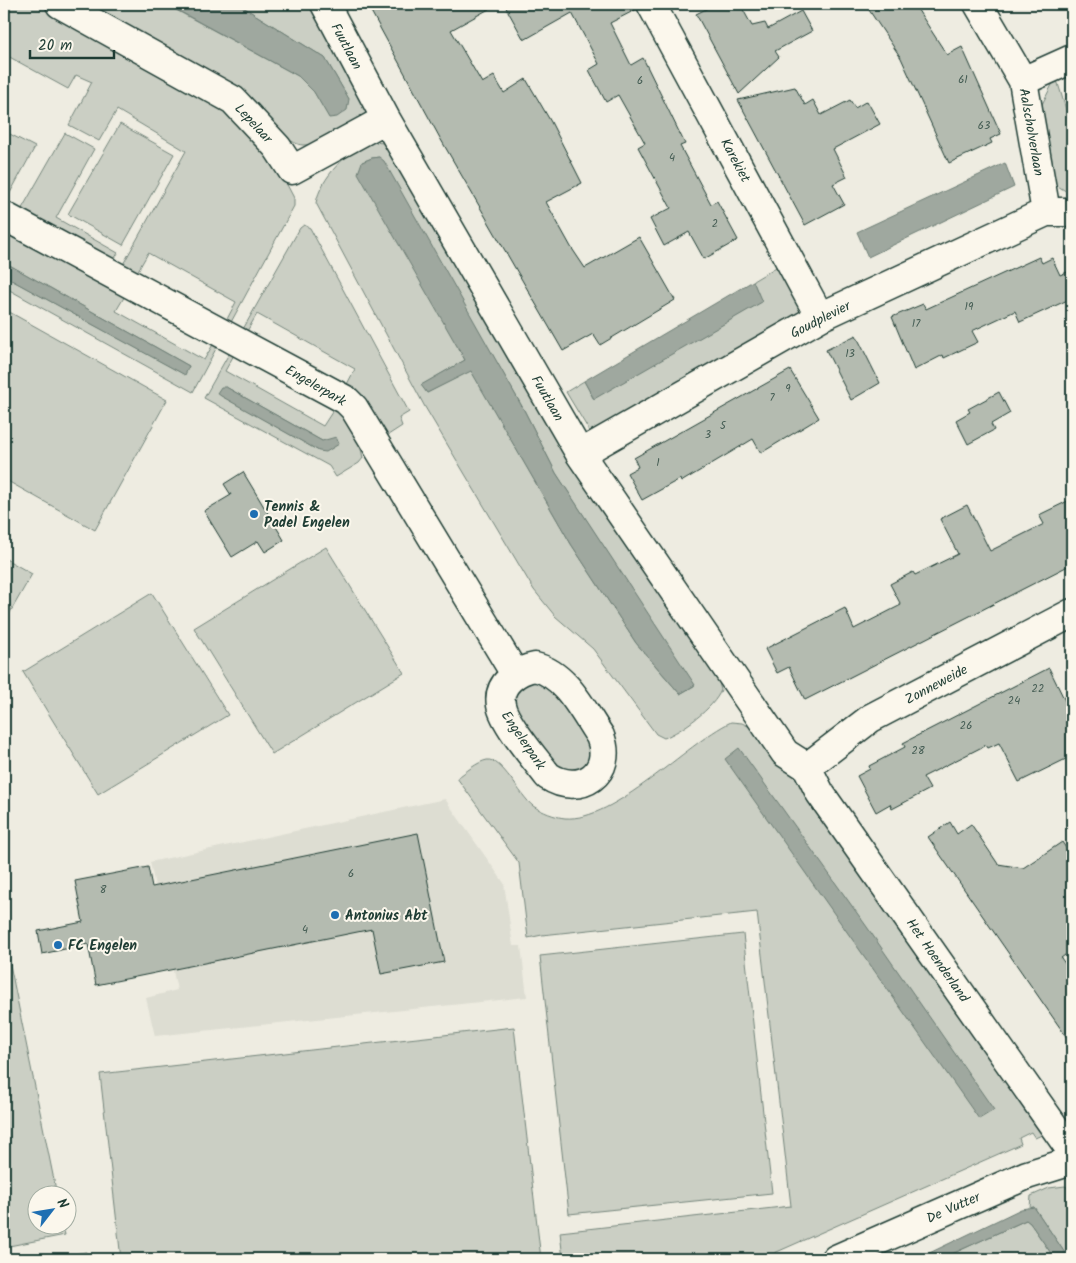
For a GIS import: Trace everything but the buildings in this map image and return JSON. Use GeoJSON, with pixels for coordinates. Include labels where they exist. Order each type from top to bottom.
{"type":"FeatureCollection","features":[{"type":"Feature","properties":{"kind":"street","name":"Lepelaar"},"geometry":{"type":"LineString","coordinates":[[60,4],[233,100],[277,147],[292,170],[386,119]]}},
{"type":"Feature","properties":{"kind":"street","name":"Fuutlaan"},"geometry":{"type":"LineString","coordinates":[[325,4],[386,119],[580,454],[785,753],[807,767]]}},
{"type":"Feature","properties":{"kind":"street","name":"Karekiet"},"geometry":{"type":"LineString","coordinates":[[652,4],[820,317]]}},
{"type":"Feature","properties":{"kind":"street","name":"Aalscholverlaan"},"geometry":{"type":"LineString","coordinates":[[978,4],[1022,81],[1059,212]]}},
{"type":"Feature","properties":{"kind":"street"},"geometry":{"type":"LineString","coordinates":[[1022,81],[1072,59]]}},
{"type":"Feature","properties":{"kind":"street","name":"Goudplevier"},"geometry":{"type":"LineString","coordinates":[[580,454],[820,317],[1059,212]]}},
{"type":"Feature","properties":{"kind":"street","name":"Engelerpark"},"geometry":{"type":"LineString","coordinates":[[4,216],[346,400],[354,408],[380,450],[515,674]]}},
{"type":"Feature","properties":{"kind":"street","name":"Zonneweide"},"geometry":{"type":"LineString","coordinates":[[807,767],[871,718],[1072,613]]}},
{"type":"Feature","properties":{"kind":"street","name":"Het Hoenderland"},"geometry":{"type":"LineString","coordinates":[[807,767],[820,793],[1072,1152]]}},
{"type":"Feature","properties":{"kind":"street","name":"De Vutter"},"geometry":{"type":"LineString","coordinates":[[836,1259],[1027,1175],[1072,1161]]}},
{"type":"Feature","properties":{"kind":"shaded area"},"geometry":{"type":"Polygon","coordinates":[[[4,4],[44,4],[227,106],[271,154],[294,198],[294,206],[230,324],[226,321],[236,302],[148,253],[135,276],[121,268],[186,151],[117,110],[99,141],[69,125],[92,82],[76,75],[68,89],[4,54],[8,38],[4,34],[4,4]]]}},
{"type":"Feature","properties":{"kind":"shaded area"},"geometry":{"type":"Polygon","coordinates":[[[80,4],[165,4],[298,76],[314,92],[329,117],[349,99],[325,58],[238,4],[310,4],[364,101],[366,113],[346,128],[327,138],[310,144],[297,144],[80,4]]]}},
{"type":"Feature","properties":{"kind":"shaded area"},"geometry":{"type":"Polygon","coordinates":[[[166,4],[238,4],[325,58],[349,99],[347,110],[337,117],[329,118],[314,92],[298,76],[166,4]]]}},
{"type":"Feature","properties":{"kind":"shaded area"},"geometry":{"type":"Polygon","coordinates":[[[1056,77],[1072,129],[1072,195],[1053,183],[1039,110],[1056,77]]]}},
{"type":"Feature","properties":{"kind":"shaded area"},"geometry":{"type":"Polygon","coordinates":[[[120,124],[174,154],[123,245],[68,214],[120,124]]]}},
{"type":"Feature","properties":{"kind":"shaded area"},"geometry":{"type":"Polygon","coordinates":[[[4,131],[35,147],[4,204],[4,131]]]}},
{"type":"Feature","properties":{"kind":"shaded area"},"geometry":{"type":"Polygon","coordinates":[[[65,133],[94,149],[56,218],[118,253],[112,263],[20,212],[65,133]]]}},
{"type":"Feature","properties":{"kind":"shaded area"},"geometry":{"type":"Polygon","coordinates":[[[373,142],[384,143],[718,679],[721,690],[712,704],[697,718],[671,735],[664,738],[656,734],[593,649],[555,616],[534,590],[425,407],[316,203],[329,174],[345,157],[364,145],[373,142]],[[379,157],[362,162],[465,360],[422,385],[427,393],[471,370],[571,544],[636,643],[680,694],[694,686],[556,473],[524,410],[379,157]]]}},
{"type":"Feature","properties":{"kind":"shaded area"},"geometry":{"type":"Polygon","coordinates":[[[379,157],[384,161],[524,410],[556,473],[695,685],[680,694],[636,643],[571,544],[471,371],[427,393],[421,385],[465,360],[358,173],[362,162],[379,157]]]}},
{"type":"Feature","properties":{"kind":"shaded area"},"geometry":{"type":"Polygon","coordinates":[[[1005,163],[1014,187],[868,257],[857,232],[1005,163]]]}},
{"type":"Feature","properties":{"kind":"shaded area"},"geometry":{"type":"Polygon","coordinates":[[[304,225],[310,228],[409,412],[399,418],[402,426],[385,437],[346,386],[355,369],[257,314],[246,333],[242,331],[300,228],[304,225]]]}},
{"type":"Feature","properties":{"kind":"shaded area"},"geometry":{"type":"Polygon","coordinates":[[[4,227],[126,294],[116,311],[204,360],[215,341],[219,343],[193,392],[4,287],[4,276],[184,374],[189,366],[4,262],[4,227]]]}},
{"type":"Feature","properties":{"kind":"shaded area"},"geometry":{"type":"Polygon","coordinates":[[[788,260],[814,310],[605,431],[590,432],[566,392],[584,381],[593,398],[761,302],[753,281],[788,260]]]}},
{"type":"Feature","properties":{"kind":"shaded area"},"geometry":{"type":"Polygon","coordinates":[[[4,262],[189,366],[185,375],[4,276],[4,262]]]}},
{"type":"Feature","properties":{"kind":"shaded area"},"geometry":{"type":"Polygon","coordinates":[[[753,281],[762,302],[594,399],[584,381],[753,281]]]}},
{"type":"Feature","properties":{"kind":"shaded area"},"geometry":{"type":"Polygon","coordinates":[[[4,309],[167,400],[95,530],[4,479],[4,309]]]}},
{"type":"Feature","properties":{"kind":"shaded area"},"geometry":{"type":"Polygon","coordinates":[[[231,350],[235,353],[225,371],[323,426],[334,409],[344,418],[353,431],[363,458],[359,463],[336,477],[329,466],[204,398],[231,350]],[[226,387],[217,393],[319,451],[322,441],[226,387]]]}},
{"type":"Feature","properties":{"kind":"shaded area"},"geometry":{"type":"Polygon","coordinates":[[[221,387],[226,387],[322,441],[336,437],[339,444],[326,452],[319,451],[221,396],[217,393],[221,387]]]}},
{"type":"Feature","properties":{"kind":"shaded area"},"geometry":{"type":"Polygon","coordinates":[[[326,547],[404,673],[272,754],[194,628],[326,547]]]}},
{"type":"Feature","properties":{"kind":"shaded area"},"geometry":{"type":"Polygon","coordinates":[[[4,558],[32,574],[4,623],[4,558]]]}},
{"type":"Feature","properties":{"kind":"shaded area"},"geometry":{"type":"Polygon","coordinates":[[[152,593],[228,715],[98,794],[23,672],[152,593]]]}},
{"type":"Feature","properties":{"kind":"shaded area"},"geometry":{"type":"Polygon","coordinates":[[[535,680],[551,687],[589,742],[591,748],[590,758],[580,768],[569,772],[557,766],[538,743],[518,713],[514,699],[516,691],[524,684],[535,680]]]}},
{"type":"Feature","properties":{"kind":"shaded area"},"geometry":{"type":"Polygon","coordinates":[[[731,722],[742,723],[752,728],[802,777],[1044,1134],[1035,1138],[1031,1132],[1019,1138],[1021,1144],[761,1259],[563,1259],[560,1232],[791,1206],[757,912],[528,938],[519,863],[457,778],[479,763],[487,760],[493,761],[505,771],[533,806],[549,814],[565,818],[585,816],[606,808],[627,795],[731,722]]]}},
{"type":"Feature","properties":{"kind":"shaded area"},"geometry":{"type":"Polygon","coordinates":[[[739,748],[867,927],[994,1110],[979,1119],[725,759],[739,748]]]}},
{"type":"Feature","properties":{"kind":"shaded area","name":"Antonius Abt"},"geometry":{"type":"Polygon","coordinates":[[[445,799],[504,883],[513,946],[521,946],[527,997],[155,1036],[146,998],[177,990],[150,862],[445,799]]]}},
{"type":"Feature","properties":{"kind":"shaded area"},"geometry":{"type":"Polygon","coordinates":[[[743,934],[772,1193],[569,1214],[540,956],[743,934]]]}},
{"type":"Feature","properties":{"kind":"shaded area"},"geometry":{"type":"Polygon","coordinates":[[[4,935],[55,1186],[28,1186],[28,1236],[60,1236],[4,1247],[4,935]]]}},
{"type":"Feature","properties":{"kind":"shaded area"},"geometry":{"type":"Polygon","coordinates":[[[514,1027],[541,1259],[121,1259],[100,1074],[514,1027]]]}},
{"type":"Feature","properties":{"kind":"shaded area"},"geometry":{"type":"Polygon","coordinates":[[[1065,1186],[1072,1190],[1072,1259],[1069,1259],[1034,1207],[1030,1208],[1031,1196],[1049,1188],[1065,1186]]]}},
{"type":"Feature","properties":{"kind":"shaded area"},"geometry":{"type":"Polygon","coordinates":[[[1034,1207],[1069,1259],[1055,1259],[1026,1220],[941,1259],[917,1259],[1021,1209],[1034,1207]]]}},
{"type":"Feature","properties":{"kind":"shaded area"},"geometry":{"type":"Polygon","coordinates":[[[1026,1220],[1055,1259],[941,1259],[1026,1220]]]}},
{"type":"Feature","properties":{"kind":"shaded area"},"geometry":{"type":"Polygon","coordinates":[[[86,1252],[86,1259],[42,1259],[86,1252]]]}},
{"type":"Feature","properties":{"kind":"place","name":"Tennis & Padel Engelen"},"geometry":{"type":"Point","coordinates":[254,514]}},
{"type":"Feature","properties":{"kind":"place","name":"Antonius Abt"},"geometry":{"type":"Point","coordinates":[335,915]}},
{"type":"Feature","properties":{"kind":"place","name":"FC Engelen"},"geometry":{"type":"Point","coordinates":[58,945]}}]}
